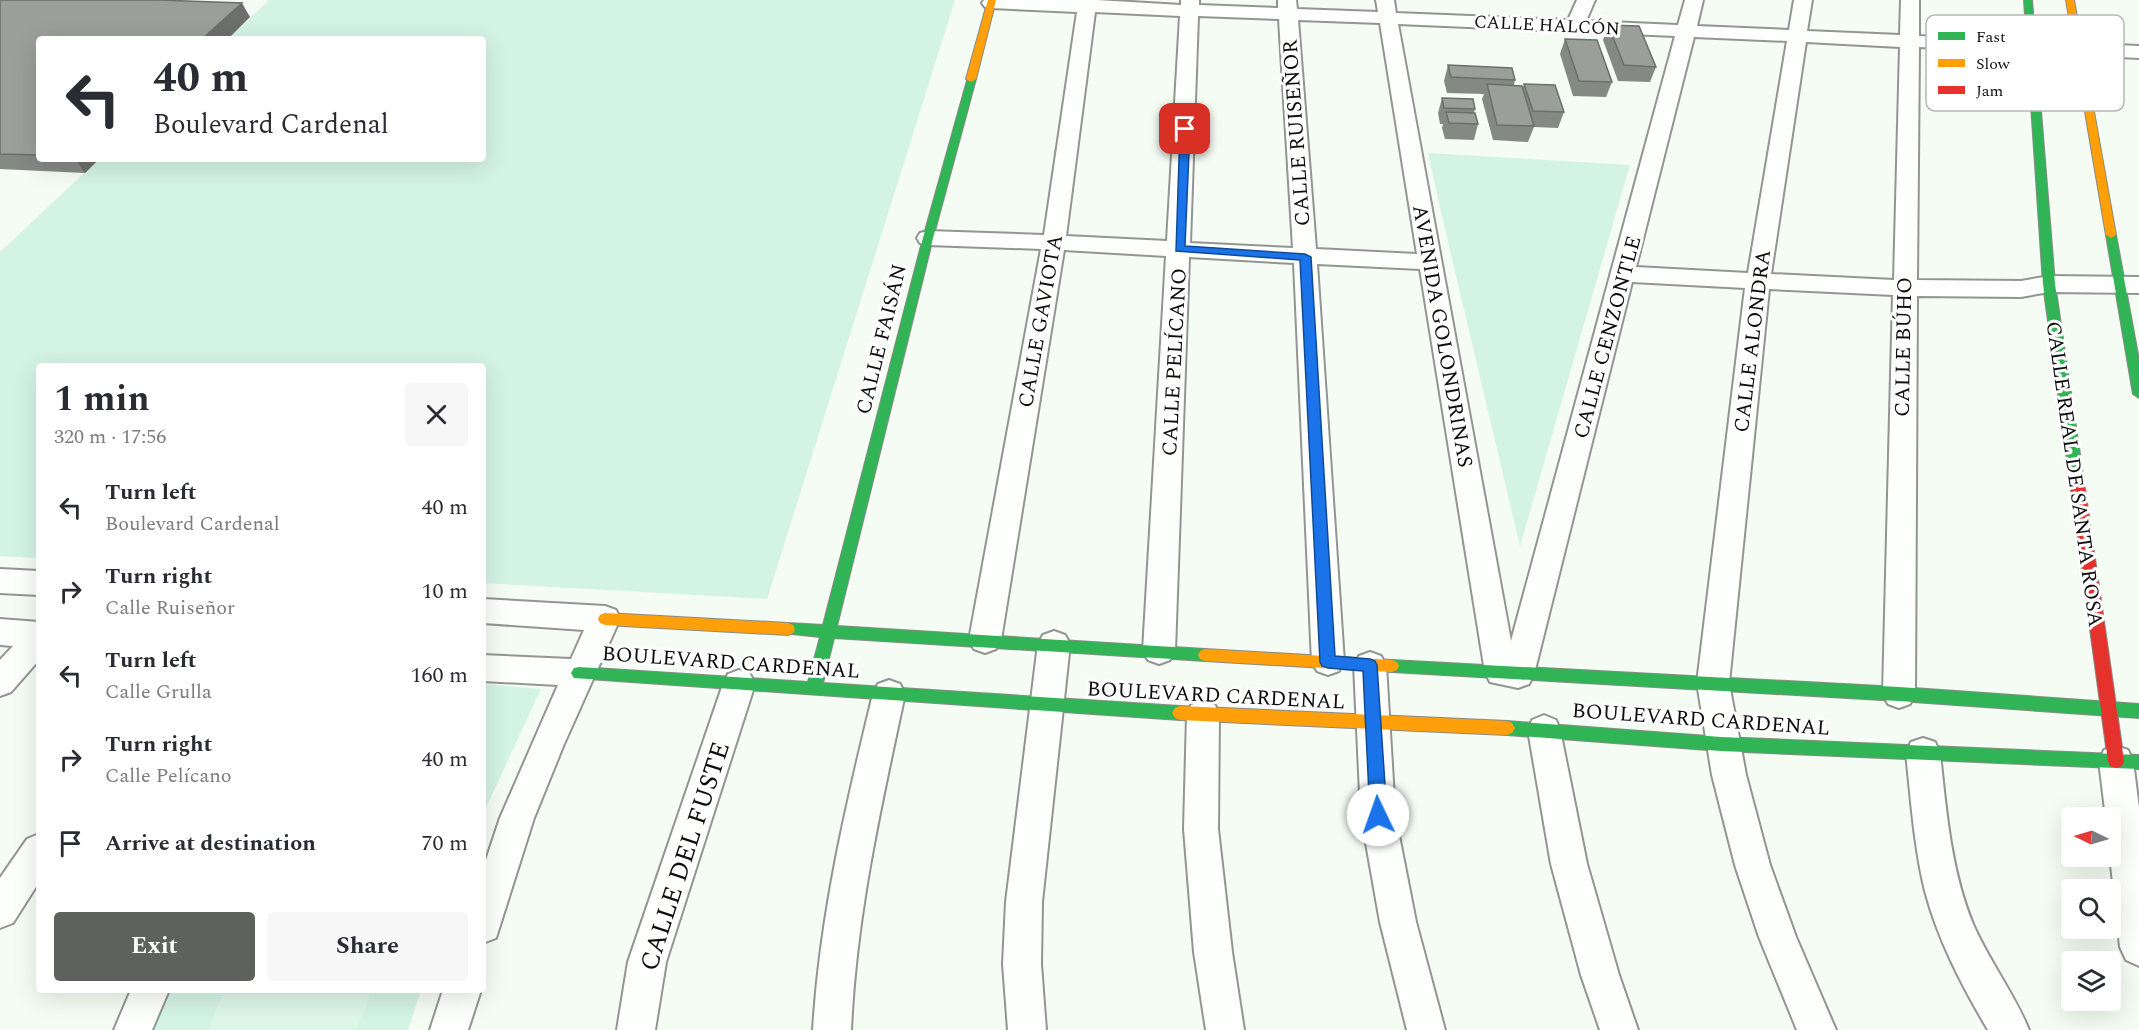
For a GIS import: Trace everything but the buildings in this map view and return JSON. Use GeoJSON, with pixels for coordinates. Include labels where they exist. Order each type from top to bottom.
{"type":"FeatureCollection","features":[{"type":"Feature","properties":{"kind":"street"},"geometry":{"type":"LineString","coordinates":[[1473,21],[1484,0]]}},
{"type":"Feature","properties":{"kind":"street"},"geometry":{"type":"LineString","coordinates":[[1575,26],[1586,0]]}},
{"type":"Feature","properties":{"kind":"street","name":"CALLE CENZONTLE"},"geometry":{"type":"LineString","coordinates":[[1509,673],[1624,274],[1694,0]]}},
{"type":"Feature","properties":{"kind":"street","name":"CALLE ALONDRA"},"geometry":{"type":"LineString","coordinates":[[1803,0],[1758,282],[1713,683],[1721,744],[1756,877],[1769,916],[1817,1030]]}},
{"type":"Feature","properties":{"kind":"street","name":"CALLE BÚHO"},"geometry":{"type":"LineString","coordinates":[[1899,694],[1910,0]]}},
{"type":"Feature","properties":{"kind":"street","name":"CALLE REAL DE SANTA ROSA"},"geometry":{"type":"LineString","coordinates":[[2028,0],[2030,15]]}},
{"type":"Feature","properties":{"kind":"street"},"geometry":{"type":"LineString","coordinates":[[2070,0],[2072,15]]}},
{"type":"Feature","properties":{"kind":"street","name":"CALLE HALCÓN"},"geometry":{"type":"LineString","coordinates":[[991,2],[1387,9],[1473,21],[1926,42]]}},
{"type":"Feature","properties":{"kind":"street","name":"CALLE FAISÁN"},"geometry":{"type":"LineString","coordinates":[[814,689],[928,238],[991,2]]}},
{"type":"Feature","properties":{"kind":"street","name":"CALLE GAVIOTA"},"geometry":{"type":"LineString","coordinates":[[985,640],[1054,242],[1087,3]]}},
{"type":"Feature","properties":{"kind":"street","name":"CALLE PELÍCANO"},"geometry":{"type":"LineString","coordinates":[[1159,651],[1190,5]]}},
{"type":"Feature","properties":{"kind":"street","name":"CALLE RUISEÑOR"},"geometry":{"type":"LineString","coordinates":[[1288,8],[1328,662]]}},
{"type":"Feature","properties":{"kind":"street","name":"AVENIDA GOLONDRINAS"},"geometry":{"type":"LineString","coordinates":[[1387,9],[1430,262],[1509,673]]}},
{"type":"Feature","properties":{"kind":"street","name":"CALLE HALCÓN"},"geometry":{"type":"LineString","coordinates":[[2124,51],[2139,52]]}},
{"type":"Feature","properties":{"kind":"street","name":"CALLE REAL DE SANTA ROSA"},"geometry":{"type":"LineString","coordinates":[[2037,111],[2049,290],[2108,709],[2128,761],[2139,947]]}},
{"type":"Feature","properties":{"kind":"street"},"geometry":{"type":"LineString","coordinates":[[2091,111],[2130,291],[2139,394]]}},
{"type":"Feature","properties":{"kind":"street"},"geometry":{"type":"LineString","coordinates":[[928,238],[1054,242],[1430,262]]}},
{"type":"Feature","properties":{"kind":"street"},"geometry":{"type":"LineString","coordinates":[[1624,274],[1904,288],[2130,291]]}},
{"type":"Feature","properties":{"kind":"street"},"geometry":{"type":"LineString","coordinates":[[0,581],[36,583]]}},
{"type":"Feature","properties":{"kind":"street"},"geometry":{"type":"LineString","coordinates":[[486,611],[605,620],[579,673],[517,818],[486,916]]}},
{"type":"Feature","properties":{"kind":"street","name":"BOULEVARD CARDENAL"},"geometry":{"type":"LineString","coordinates":[[605,620],[829,631],[1370,665],[1899,694],[2139,711]]}},
{"type":"Feature","properties":{"kind":"street"},"geometry":{"type":"LineString","coordinates":[[0,632],[36,637]]}},
{"type":"Feature","properties":{"kind":"street"},"geometry":{"type":"LineString","coordinates":[[0,682],[36,640]]}},
{"type":"Feature","properties":{"kind":"street"},"geometry":{"type":"LineString","coordinates":[[1027,1030],[1023,964],[1024,902],[1054,644]]}},
{"type":"Feature","properties":{"kind":"street"},"geometry":{"type":"LineString","coordinates":[[1370,665],[1375,724],[1378,815],[1398,922],[1426,1030]]}},
{"type":"Feature","properties":{"kind":"street"},"geometry":{"type":"LineString","coordinates":[[486,668],[579,673]]}},
{"type":"Feature","properties":{"kind":"street","name":"BOULEVARD CARDENAL"},"geometry":{"type":"LineString","coordinates":[[579,673],[1203,715],[1544,730],[1721,744],[2128,761]]}},
{"type":"Feature","properties":{"kind":"street","name":"CALLE DEL FUSTE"},"geometry":{"type":"LineString","coordinates":[[636,1030],[647,962],[739,684]]}},
{"type":"Feature","properties":{"kind":"street"},"geometry":{"type":"LineString","coordinates":[[832,1030],[839,934],[852,859],[889,694]]}},
{"type":"Feature","properties":{"kind":"street"},"geometry":{"type":"LineString","coordinates":[[1203,715],[1202,840],[1213,952],[1225,1030]]}},
{"type":"Feature","properties":{"kind":"street"},"geometry":{"type":"LineString","coordinates":[[1544,730],[1569,864],[1600,975],[1619,1030]]}},
{"type":"Feature","properties":{"kind":"street"},"geometry":{"type":"LineString","coordinates":[[1923,753],[1932,839],[1943,891],[1971,962],[2010,1030]]}},
{"type":"Feature","properties":{"kind":"street"},"geometry":{"type":"LineString","coordinates":[[0,910],[36,856]]}},
{"type":"Feature","properties":{"kind":"street"},"geometry":{"type":"LineString","coordinates":[[133,1030],[149,993]]}},
{"type":"Feature","properties":{"kind":"street"},"geometry":{"type":"LineString","coordinates":[[449,1030],[461,993]]}},
{"type":"Feature","properties":{"kind":"green space"},"geometry":{"type":"Polygon","coordinates":[[[269,0],[955,0],[767,599],[486,583],[486,363],[36,363],[36,558],[0,556],[0,252],[96,162],[486,162],[486,36],[231,36],[269,0]]]}},
{"type":"Feature","properties":{"kind":"green space"},"geometry":{"type":"Polygon","coordinates":[[[1428,153],[1630,165],[1520,546],[1440,208],[1428,153]]]}},
{"type":"Feature","properties":{"kind":"green space"},"geometry":{"type":"Polygon","coordinates":[[[486,684],[541,689],[486,808],[486,684]]]}},
{"type":"Feature","properties":{"kind":"green space"},"geometry":{"type":"Polygon","coordinates":[[[161,993],[420,993],[408,1030],[144,1030],[161,993]]]}},
{"type":"Feature","properties":{"kind":"green space"},"geometry":{"type":"Polygon","coordinates":[[[223,994],[371,994],[356,1030],[207,1030],[223,994]]]}},
{"type":"Feature","properties":{"kind":"traffic: fast"},"geometry":{"type":"LineString","coordinates":[[2028,0],[2029,15]]}},
{"type":"Feature","properties":{"kind":"traffic: fast"},"geometry":{"type":"LineString","coordinates":[[814,689],[928,238],[971,79]]}},
{"type":"Feature","properties":{"kind":"traffic: fast"},"geometry":{"type":"LineString","coordinates":[[2036,111],[2049,284],[2077,482]]}},
{"type":"Feature","properties":{"kind":"traffic: fast"},"geometry":{"type":"LineString","coordinates":[[2111,235],[2139,394]]}},
{"type":"Feature","properties":{"kind":"traffic: fast"},"geometry":{"type":"LineString","coordinates":[[788,629],[1205,655]]}},
{"type":"Feature","properties":{"kind":"traffic: fast"},"geometry":{"type":"LineString","coordinates":[[1392,666],[1899,694],[2139,711]]}},
{"type":"Feature","properties":{"kind":"traffic: fast"},"geometry":{"type":"LineString","coordinates":[[579,673],[1180,713]]}},
{"type":"Feature","properties":{"kind":"traffic: fast"},"geometry":{"type":"LineString","coordinates":[[1507,728],[1721,744],[2139,762]]}},
{"type":"Feature","properties":{"kind":"traffic: slow"},"geometry":{"type":"LineString","coordinates":[[971,79],[992,0]]}},
{"type":"Feature","properties":{"kind":"traffic: slow"},"geometry":{"type":"LineString","coordinates":[[2070,0],[2073,15]]}},
{"type":"Feature","properties":{"kind":"traffic: slow"},"geometry":{"type":"LineString","coordinates":[[2089,111],[2111,235]]}},
{"type":"Feature","properties":{"kind":"traffic: slow"},"geometry":{"type":"LineString","coordinates":[[605,619],[788,629]]}},
{"type":"Feature","properties":{"kind":"traffic: slow"},"geometry":{"type":"LineString","coordinates":[[1205,655],[1392,666]]}},
{"type":"Feature","properties":{"kind":"traffic: slow"},"geometry":{"type":"LineString","coordinates":[[1180,713],[1507,728]]}},
{"type":"Feature","properties":{"kind":"traffic: jam"},"geometry":{"type":"LineString","coordinates":[[2077,482],[2116,761]]}},
{"type":"Feature","properties":{"kind":"route"},"geometry":{"type":"LineString","coordinates":[[1185,129],[1180,249],[1305,257],[1328,662],[1370,665],[1375,724],[1378,815]]}}]}
